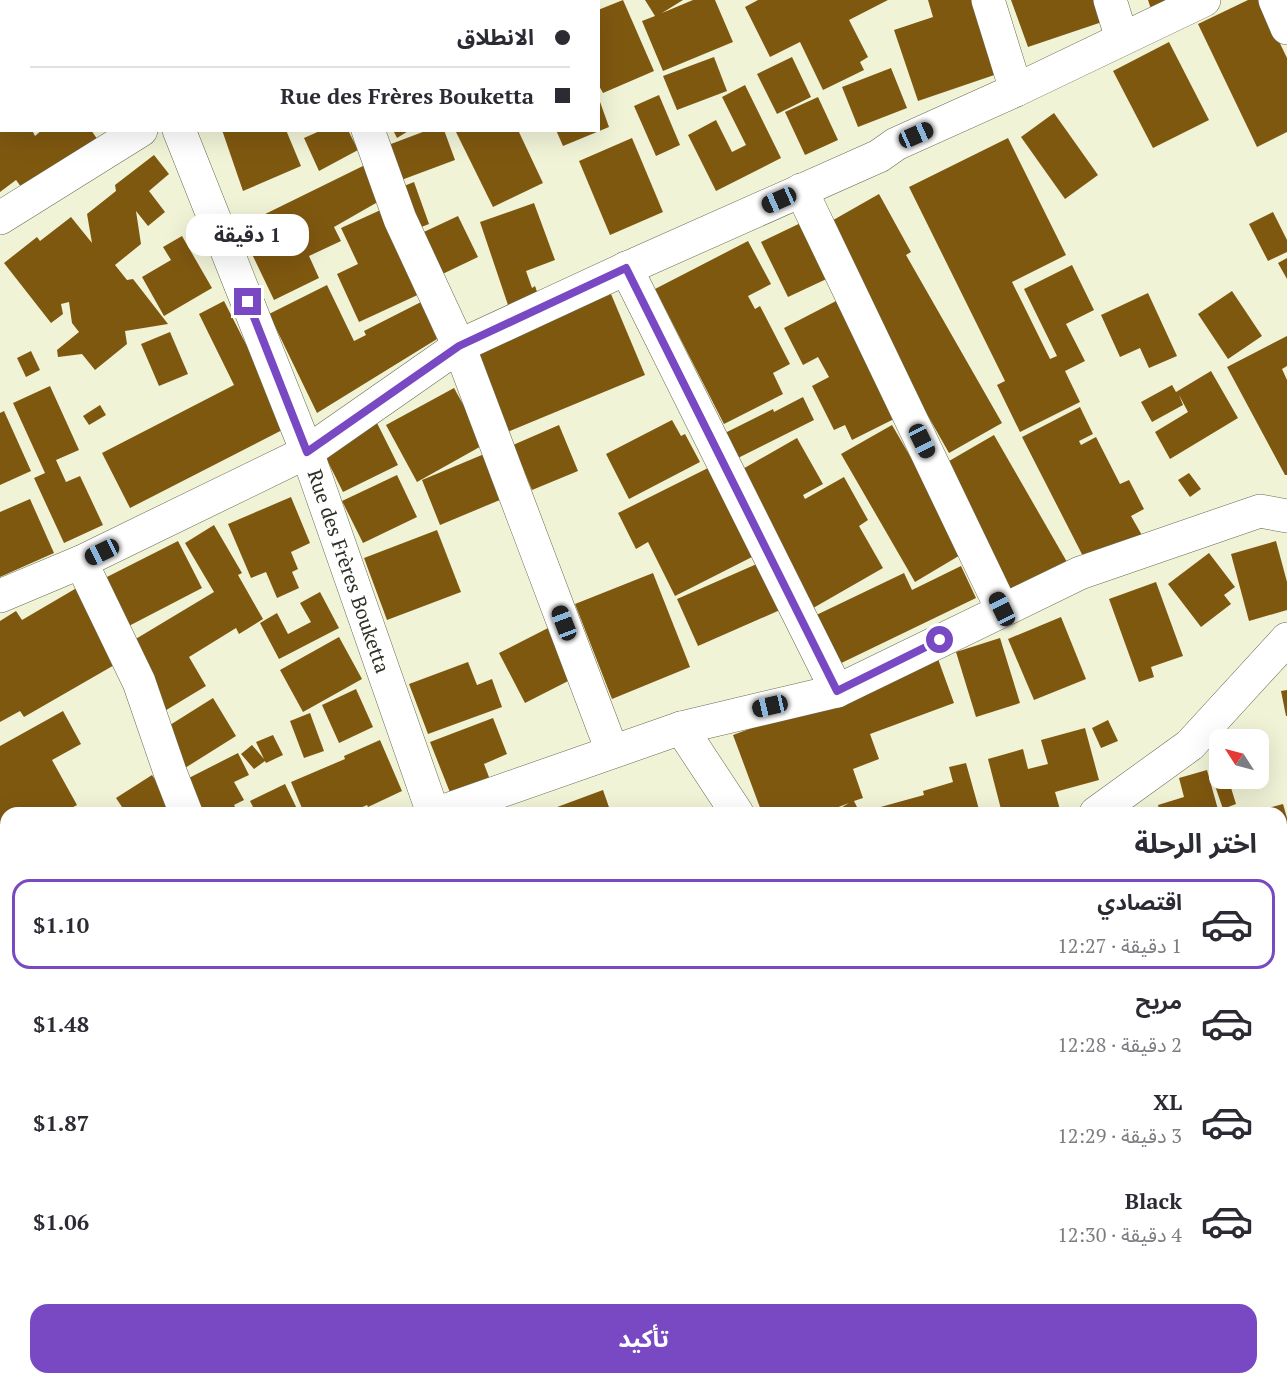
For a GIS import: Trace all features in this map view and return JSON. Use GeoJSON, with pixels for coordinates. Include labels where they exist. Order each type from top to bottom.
{"type":"FeatureCollection","features":[{"type":"Feature","properties":{"kind":"street"},"geometry":{"type":"LineString","coordinates":[[988,0],[1016,90]]}},
{"type":"Feature","properties":{"kind":"street"},"geometry":{"type":"LineString","coordinates":[[1110,0],[1122,39]]}},
{"type":"Feature","properties":{"kind":"street"},"geometry":{"type":"LineString","coordinates":[[0,596],[81,562],[307,452],[459,346],[626,268],[879,156],[896,144],[1016,90],[1204,0]]}},
{"type":"Feature","properties":{"kind":"street"},"geometry":{"type":"LineString","coordinates":[[1275,0],[1287,28]]}},
{"type":"Feature","properties":{"kind":"street"},"geometry":{"type":"LineString","coordinates":[[0,218],[138,132]]}},
{"type":"Feature","properties":{"kind":"street","name":"Rue des Frères Bouketta"},"geometry":{"type":"LineString","coordinates":[[180,132],[307,452],[431,807]]}},
{"type":"Feature","properties":{"kind":"street"},"geometry":{"type":"LineString","coordinates":[[369,132],[400,219],[459,346],[612,751]]}},
{"type":"Feature","properties":{"kind":"street"},"geometry":{"type":"LineString","coordinates":[[801,190],[1002,609]]}},
{"type":"Feature","properties":{"kind":"street"},"geometry":{"type":"LineString","coordinates":[[626,268],[837,691]]}},
{"type":"Feature","properties":{"kind":"street"},"geometry":{"type":"LineString","coordinates":[[455,807],[681,728],[837,691],[1080,573],[1260,511],[1287,516]]}},
{"type":"Feature","properties":{"kind":"street"},"geometry":{"type":"LineString","coordinates":[[81,562],[139,682],[184,807]]}},
{"type":"Feature","properties":{"kind":"street"},"geometry":{"type":"LineString","coordinates":[[1104,807],[1190,744],[1287,639]]}},
{"type":"Feature","properties":{"kind":"street"},"geometry":{"type":"LineString","coordinates":[[681,728],[733,807]]}},
{"type":"Feature","properties":{"kind":"building"},"geometry":{"type":"Polygon","coordinates":[[[623,0],[654,71],[603,93],[600,88],[600,9],[623,0]]]}},
{"type":"Feature","properties":{"kind":"building"},"geometry":{"type":"Polygon","coordinates":[[[645,0],[683,0],[662,13],[693,0],[715,0],[733,42],[663,71],[642,21],[655,16],[645,0]]]}},
{"type":"Feature","properties":{"kind":"building"},"geometry":{"type":"Polygon","coordinates":[[[758,0],[888,0],[849,20],[868,57],[860,62],[864,70],[823,90],[800,42],[770,57],[745,7],[758,0]]]}},
{"type":"Feature","properties":{"kind":"building"},"geometry":{"type":"Polygon","coordinates":[[[928,0],[982,0],[1006,71],[918,101],[894,30],[933,17],[928,0]]]}},
{"type":"Feature","properties":{"kind":"building"},"geometry":{"type":"Polygon","coordinates":[[[1011,0],[1103,0],[1108,20],[1028,47],[1011,0]]]}},
{"type":"Feature","properties":{"kind":"building"},"geometry":{"type":"Polygon","coordinates":[[[1148,0],[1186,0],[1152,12],[1148,0]]]}},
{"type":"Feature","properties":{"kind":"building"},"geometry":{"type":"Polygon","coordinates":[[[1248,0],[1259,0],[1287,58],[1287,132],[1257,147],[1198,24],[1248,0]]]}},
{"type":"Feature","properties":{"kind":"building"},"geometry":{"type":"Polygon","coordinates":[[[1169,42],[1209,120],[1153,148],[1113,71],[1169,42]]]}},
{"type":"Feature","properties":{"kind":"building"},"geometry":{"type":"Polygon","coordinates":[[[714,57],[727,91],[677,110],[663,76],[714,57]]]}},
{"type":"Feature","properties":{"kind":"building"},"geometry":{"type":"Polygon","coordinates":[[[792,57],[811,97],[777,114],[757,74],[792,57]]]}},
{"type":"Feature","properties":{"kind":"building"},"geometry":{"type":"Polygon","coordinates":[[[891,68],[907,108],[858,127],[842,87],[891,68]]]}},
{"type":"Feature","properties":{"kind":"building"},"geometry":{"type":"Polygon","coordinates":[[[745,85],[781,158],[716,191],[688,135],[716,120],[732,152],[746,145],[722,97],[745,85]]]}},
{"type":"Feature","properties":{"kind":"building"},"geometry":{"type":"Polygon","coordinates":[[[659,95],[680,145],[656,156],[634,106],[659,95]]]}},
{"type":"Feature","properties":{"kind":"building"},"geometry":{"type":"Polygon","coordinates":[[[818,97],[838,140],[805,155],[785,112],[818,97]]]}},
{"type":"Feature","properties":{"kind":"building"},"geometry":{"type":"Polygon","coordinates":[[[600,102],[609,127],[600,131],[600,102]]]}},
{"type":"Feature","properties":{"kind":"building"},"geometry":{"type":"Polygon","coordinates":[[[1054,113],[1098,175],[1065,199],[1021,137],[1054,113]]]}},
{"type":"Feature","properties":{"kind":"building"},"geometry":{"type":"Polygon","coordinates":[[[0,132],[33,132],[35,136],[40,132],[92,132],[102,146],[30,199],[16,180],[0,192],[0,132]]]}},
{"type":"Feature","properties":{"kind":"building"},"geometry":{"type":"Polygon","coordinates":[[[223,132],[287,132],[301,166],[243,191],[223,132]]]}},
{"type":"Feature","properties":{"kind":"building"},"geometry":{"type":"Polygon","coordinates":[[[318,132],[349,132],[358,150],[319,171],[304,138],[318,132]]]}},
{"type":"Feature","properties":{"kind":"building"},"geometry":{"type":"Polygon","coordinates":[[[394,132],[407,132],[397,138],[394,132]]]}},
{"type":"Feature","properties":{"kind":"building"},"geometry":{"type":"Polygon","coordinates":[[[423,132],[445,132],[455,160],[396,182],[383,147],[423,132]]]}},
{"type":"Feature","properties":{"kind":"building"},"geometry":{"type":"Polygon","coordinates":[[[456,132],[519,132],[543,183],[493,207],[456,132]]]}},
{"type":"Feature","properties":{"kind":"building"},"geometry":{"type":"Polygon","coordinates":[[[557,132],[597,132],[563,146],[557,132]]]}},
{"type":"Feature","properties":{"kind":"building"},"geometry":{"type":"Polygon","coordinates":[[[632,138],[663,212],[610,235],[579,161],[632,138]]]}},
{"type":"Feature","properties":{"kind":"building"},"geometry":{"type":"Polygon","coordinates":[[[1008,138],[1066,255],[1012,282],[1050,359],[1057,356],[1024,289],[1072,265],[1094,310],[1066,324],[1085,361],[1065,371],[1080,402],[1020,432],[997,385],[1005,381],[909,187],[1008,138]]]}},
{"type":"Feature","properties":{"kind":"building"},"geometry":{"type":"Polygon","coordinates":[[[154,155],[169,174],[149,191],[165,212],[148,226],[136,211],[141,244],[115,265],[127,280],[133,279],[168,324],[125,331],[127,344],[95,370],[82,354],[58,357],[57,350],[79,332],[72,323],[69,302],[61,304],[63,314],[51,323],[4,263],[37,237],[40,241],[71,217],[92,243],[87,214],[116,191],[115,185],[154,155]]]}},
{"type":"Feature","properties":{"kind":"building"},"geometry":{"type":"Polygon","coordinates":[[[367,164],[383,199],[334,227],[341,241],[309,256],[319,278],[274,300],[239,227],[367,164]]]}},
{"type":"Feature","properties":{"kind":"building"},"geometry":{"type":"Polygon","coordinates":[[[414,182],[429,224],[409,232],[394,190],[414,182]]]}},
{"type":"Feature","properties":{"kind":"building"},"geometry":{"type":"Polygon","coordinates":[[[879,194],[911,252],[906,255],[1002,423],[949,453],[821,227],[879,194]]]}},
{"type":"Feature","properties":{"kind":"building"},"geometry":{"type":"Polygon","coordinates":[[[534,203],[555,260],[526,271],[532,288],[535,286],[542,306],[512,317],[480,222],[534,203]]]}},
{"type":"Feature","properties":{"kind":"building"},"geometry":{"type":"Polygon","coordinates":[[[385,208],[424,292],[359,322],[337,274],[358,264],[341,228],[385,208]]]}},
{"type":"Feature","properties":{"kind":"building"},"geometry":{"type":"Polygon","coordinates":[[[1273,212],[1287,240],[1287,252],[1268,261],[1249,224],[1273,212]]]}},
{"type":"Feature","properties":{"kind":"building"},"geometry":{"type":"Polygon","coordinates":[[[458,216],[478,257],[430,280],[411,238],[458,216]]]}},
{"type":"Feature","properties":{"kind":"building"},"geometry":{"type":"Polygon","coordinates":[[[809,219],[835,275],[788,297],[761,242],[809,219]]]}},
{"type":"Feature","properties":{"kind":"building"},"geometry":{"type":"Polygon","coordinates":[[[182,236],[212,288],[164,316],[142,277],[171,260],[163,247],[182,236]]]}},
{"type":"Feature","properties":{"kind":"building"},"geometry":{"type":"Polygon","coordinates":[[[748,241],[771,284],[748,296],[755,309],[760,306],[790,364],[773,373],[783,394],[724,424],[655,289],[748,241]]]}},
{"type":"Feature","properties":{"kind":"building"},"geometry":{"type":"Polygon","coordinates":[[[1287,258],[1287,279],[1278,263],[1287,258]]]}},
{"type":"Feature","properties":{"kind":"building"},"geometry":{"type":"Polygon","coordinates":[[[327,285],[354,341],[366,335],[364,331],[421,302],[437,339],[317,413],[269,314],[327,285]]]}},
{"type":"Feature","properties":{"kind":"building"},"geometry":{"type":"Polygon","coordinates":[[[1232,291],[1262,336],[1228,359],[1198,314],[1232,291]]]}},
{"type":"Feature","properties":{"kind":"building"},"geometry":{"type":"Polygon","coordinates":[[[1148,293],[1177,356],[1149,368],[1140,348],[1120,357],[1101,315],[1148,293]]]}},
{"type":"Feature","properties":{"kind":"building"},"geometry":{"type":"Polygon","coordinates":[[[611,294],[645,375],[505,433],[472,352],[611,294]]]}},
{"type":"Feature","properties":{"kind":"building"},"geometry":{"type":"Polygon","coordinates":[[[224,301],[288,427],[130,508],[102,453],[234,385],[199,314],[224,301]]]}},
{"type":"Feature","properties":{"kind":"building"},"geometry":{"type":"Polygon","coordinates":[[[836,301],[896,418],[852,440],[845,425],[834,430],[812,386],[829,377],[818,357],[803,365],[784,328],[836,301]]]}},
{"type":"Feature","properties":{"kind":"building"},"geometry":{"type":"Polygon","coordinates":[[[170,332],[188,374],[159,386],[141,344],[170,332]]]}},
{"type":"Feature","properties":{"kind":"building"},"geometry":{"type":"Polygon","coordinates":[[[1287,336],[1287,366],[1282,369],[1287,380],[1287,475],[1285,475],[1227,367],[1287,336]]]}},
{"type":"Feature","properties":{"kind":"building"},"geometry":{"type":"Polygon","coordinates":[[[31,351],[40,370],[26,377],[17,358],[31,351]]]}},
{"type":"Feature","properties":{"kind":"building"},"geometry":{"type":"Polygon","coordinates":[[[1211,371],[1238,418],[1170,459],[1155,432],[1188,412],[1179,395],[1183,405],[1152,422],[1141,402],[1172,385],[1176,392],[1211,371]]]}},
{"type":"Feature","properties":{"kind":"building"},"geometry":{"type":"Polygon","coordinates":[[[50,386],[79,450],[56,460],[66,482],[80,476],[103,525],[64,543],[34,478],[45,473],[13,403],[50,386]]]}},
{"type":"Feature","properties":{"kind":"building"},"geometry":{"type":"Polygon","coordinates":[[[454,388],[485,444],[417,482],[386,425],[454,388]]]}},
{"type":"Feature","properties":{"kind":"building"},"geometry":{"type":"Polygon","coordinates":[[[803,397],[814,420],[738,458],[725,433],[803,397]]]}},
{"type":"Feature","properties":{"kind":"building"},"geometry":{"type":"Polygon","coordinates":[[[100,405],[106,415],[89,425],[83,416],[100,405]]]}},
{"type":"Feature","properties":{"kind":"building"},"geometry":{"type":"Polygon","coordinates":[[[1080,407],[1093,434],[1079,441],[1081,445],[1096,437],[1120,484],[1129,480],[1144,509],[1131,516],[1143,537],[1088,566],[1022,437],[1080,407]]]}},
{"type":"Feature","properties":{"kind":"building"},"geometry":{"type":"Polygon","coordinates":[[[4,411],[31,471],[0,485],[0,413],[4,411]]]}},
{"type":"Feature","properties":{"kind":"building"},"geometry":{"type":"Polygon","coordinates":[[[672,420],[681,436],[685,434],[700,462],[629,499],[606,454],[672,420]]]}},
{"type":"Feature","properties":{"kind":"building"},"geometry":{"type":"Polygon","coordinates":[[[377,423],[398,465],[343,492],[322,450],[377,423]]]}},
{"type":"Feature","properties":{"kind":"building"},"geometry":{"type":"Polygon","coordinates":[[[559,425],[578,471],[532,490],[513,445],[559,425]]]}},
{"type":"Feature","properties":{"kind":"building"},"geometry":{"type":"Polygon","coordinates":[[[892,425],[942,511],[962,554],[915,582],[841,454],[892,425]]]}},
{"type":"Feature","properties":{"kind":"building"},"geometry":{"type":"Polygon","coordinates":[[[994,435],[1067,562],[1010,595],[937,468],[994,435]]]}},
{"type":"Feature","properties":{"kind":"building"},"geometry":{"type":"Polygon","coordinates":[[[797,438],[823,484],[803,495],[805,499],[844,477],[868,520],[859,526],[883,568],[808,611],[768,542],[778,536],[741,470],[797,438]]]}},
{"type":"Feature","properties":{"kind":"building"},"geometry":{"type":"Polygon","coordinates":[[[489,452],[507,497],[440,525],[422,480],[489,452]]]}},
{"type":"Feature","properties":{"kind":"building"},"geometry":{"type":"Polygon","coordinates":[[[708,468],[752,557],[675,596],[648,542],[636,549],[618,513],[708,468]]]}},
{"type":"Feature","properties":{"kind":"building"},"geometry":{"type":"Polygon","coordinates":[[[1189,473],[1201,489],[1190,497],[1178,480],[1189,473]]]}},
{"type":"Feature","properties":{"kind":"building"},"geometry":{"type":"Polygon","coordinates":[[[397,475],[417,517],[363,543],[342,501],[397,475]]]}},
{"type":"Feature","properties":{"kind":"building"},"geometry":{"type":"Polygon","coordinates":[[[291,497],[310,543],[291,552],[298,569],[292,572],[299,588],[277,598],[266,572],[251,578],[228,524],[291,497]]]}},
{"type":"Feature","properties":{"kind":"building"},"geometry":{"type":"Polygon","coordinates":[[[30,499],[54,553],[0,577],[0,512],[30,499]]]}},
{"type":"Feature","properties":{"kind":"building"},"geometry":{"type":"Polygon","coordinates":[[[214,525],[242,573],[238,575],[263,619],[239,634],[236,628],[189,657],[206,686],[163,712],[124,646],[214,592],[185,543],[214,525]]]}},
{"type":"Feature","properties":{"kind":"building"},"geometry":{"type":"Polygon","coordinates":[[[437,530],[461,592],[387,620],[364,558],[437,530]]]}},
{"type":"Feature","properties":{"kind":"building"},"geometry":{"type":"Polygon","coordinates":[[[178,541],[202,588],[125,628],[101,580],[178,541]]]}},
{"type":"Feature","properties":{"kind":"building"},"geometry":{"type":"Polygon","coordinates":[[[1276,541],[1287,582],[1287,610],[1249,621],[1231,554],[1276,541]]]}},
{"type":"Feature","properties":{"kind":"building"},"geometry":{"type":"Polygon","coordinates":[[[1209,553],[1235,587],[1224,595],[1231,604],[1201,627],[1168,584],[1209,553]]]}},
{"type":"Feature","properties":{"kind":"building"},"geometry":{"type":"Polygon","coordinates":[[[759,563],[780,610],[698,646],[677,599],[759,563]]]}},
{"type":"Feature","properties":{"kind":"building"},"geometry":{"type":"Polygon","coordinates":[[[961,566],[976,598],[831,668],[808,619],[904,573],[912,590],[961,566]]]}},
{"type":"Feature","properties":{"kind":"building"},"geometry":{"type":"Polygon","coordinates":[[[653,573],[690,667],[612,699],[575,604],[653,573]]]}},
{"type":"Feature","properties":{"kind":"building"},"geometry":{"type":"Polygon","coordinates":[[[1156,582],[1183,656],[1151,667],[1154,677],[1139,682],[1109,599],[1156,582]]]}},
{"type":"Feature","properties":{"kind":"building"},"geometry":{"type":"Polygon","coordinates":[[[80,586],[123,660],[24,717],[20,711],[0,722],[0,621],[16,611],[22,620],[80,586]]]}},
{"type":"Feature","properties":{"kind":"building"},"geometry":{"type":"Polygon","coordinates":[[[320,592],[339,628],[279,659],[260,623],[277,613],[288,634],[311,622],[300,603],[320,592]]]}},
{"type":"Feature","properties":{"kind":"building"},"geometry":{"type":"Polygon","coordinates":[[[1061,617],[1086,679],[1034,700],[1008,639],[1061,617]]]}},
{"type":"Feature","properties":{"kind":"building"},"geometry":{"type":"Polygon","coordinates":[[[550,627],[576,677],[525,703],[499,653],[550,627]]]}},
{"type":"Feature","properties":{"kind":"building"},"geometry":{"type":"Polygon","coordinates":[[[339,637],[362,679],[303,712],[280,670],[339,637]]]}},
{"type":"Feature","properties":{"kind":"building"},"geometry":{"type":"Polygon","coordinates":[[[1000,638],[1020,703],[976,717],[956,652],[1000,638]]]}},
{"type":"Feature","properties":{"kind":"building"},"geometry":{"type":"Polygon","coordinates":[[[938,659],[954,703],[870,734],[879,759],[853,769],[863,798],[854,801],[857,807],[842,807],[849,803],[839,807],[760,807],[733,735],[938,659]]]}},
{"type":"Feature","properties":{"kind":"building"},"geometry":{"type":"Polygon","coordinates":[[[468,662],[477,685],[492,679],[502,707],[428,734],[409,684],[468,662]]]}},
{"type":"Feature","properties":{"kind":"building"},"geometry":{"type":"Polygon","coordinates":[[[356,689],[373,727],[339,743],[322,705],[356,689]]]}},
{"type":"Feature","properties":{"kind":"building"},"geometry":{"type":"Polygon","coordinates":[[[1287,690],[1287,716],[1286,716],[1281,691],[1287,690]]]}},
{"type":"Feature","properties":{"kind":"building"},"geometry":{"type":"Polygon","coordinates":[[[213,698],[236,736],[185,768],[162,730],[213,698]]]}},
{"type":"Feature","properties":{"kind":"building"},"geometry":{"type":"Polygon","coordinates":[[[63,711],[81,744],[52,760],[77,805],[73,807],[0,807],[0,746],[63,711]]]}},
{"type":"Feature","properties":{"kind":"building"},"geometry":{"type":"Polygon","coordinates":[[[310,713],[324,751],[304,758],[290,721],[310,713]]]}},
{"type":"Feature","properties":{"kind":"building"},"geometry":{"type":"Polygon","coordinates":[[[493,718],[507,754],[484,764],[492,785],[453,800],[430,742],[493,718]]]}},
{"type":"Feature","properties":{"kind":"building"},"geometry":{"type":"Polygon","coordinates":[[[1108,720],[1118,741],[1101,748],[1092,728],[1108,720]]]}},
{"type":"Feature","properties":{"kind":"building"},"geometry":{"type":"Polygon","coordinates":[[[1085,728],[1099,780],[1055,792],[1059,807],[1000,807],[988,759],[1023,749],[1028,769],[1048,764],[1041,740],[1085,728]]]}},
{"type":"Feature","properties":{"kind":"building"},"geometry":{"type":"Polygon","coordinates":[[[273,735],[283,755],[266,763],[265,761],[254,769],[241,754],[252,745],[264,759],[256,742],[273,735]]]}},
{"type":"Feature","properties":{"kind":"building"},"geometry":{"type":"Polygon","coordinates":[[[380,740],[402,791],[368,807],[367,805],[362,807],[301,807],[291,782],[345,759],[344,756],[380,740]]]}},
{"type":"Feature","properties":{"kind":"building"},"geometry":{"type":"Polygon","coordinates":[[[238,753],[249,775],[234,782],[244,800],[234,805],[235,807],[194,807],[181,782],[238,753]]]}},
{"type":"Feature","properties":{"kind":"building"},"geometry":{"type":"Polygon","coordinates":[[[966,763],[978,807],[880,807],[924,795],[923,791],[953,782],[949,767],[966,763]]]}},
{"type":"Feature","properties":{"kind":"building"},"geometry":{"type":"Polygon","coordinates":[[[1207,770],[1209,789],[1212,789],[1217,807],[1158,807],[1158,805],[1184,797],[1179,778],[1207,770]]]}},
{"type":"Feature","properties":{"kind":"building"},"geometry":{"type":"Polygon","coordinates":[[[152,775],[173,807],[122,807],[116,798],[152,775]]]}},
{"type":"Feature","properties":{"kind":"building"},"geometry":{"type":"Polygon","coordinates":[[[285,784],[296,807],[253,807],[250,801],[285,784]]]}},
{"type":"Feature","properties":{"kind":"building"},"geometry":{"type":"Polygon","coordinates":[[[1216,789],[1231,789],[1236,804],[1222,807],[1216,789]]]}},
{"type":"Feature","properties":{"kind":"building"},"geometry":{"type":"Polygon","coordinates":[[[603,790],[609,807],[557,807],[603,790]]]}},
{"type":"Feature","properties":{"kind":"route"},"geometry":{"type":"LineString","coordinates":[[248,302],[307,452],[459,346],[626,268],[837,691],[940,640]]}}]}
